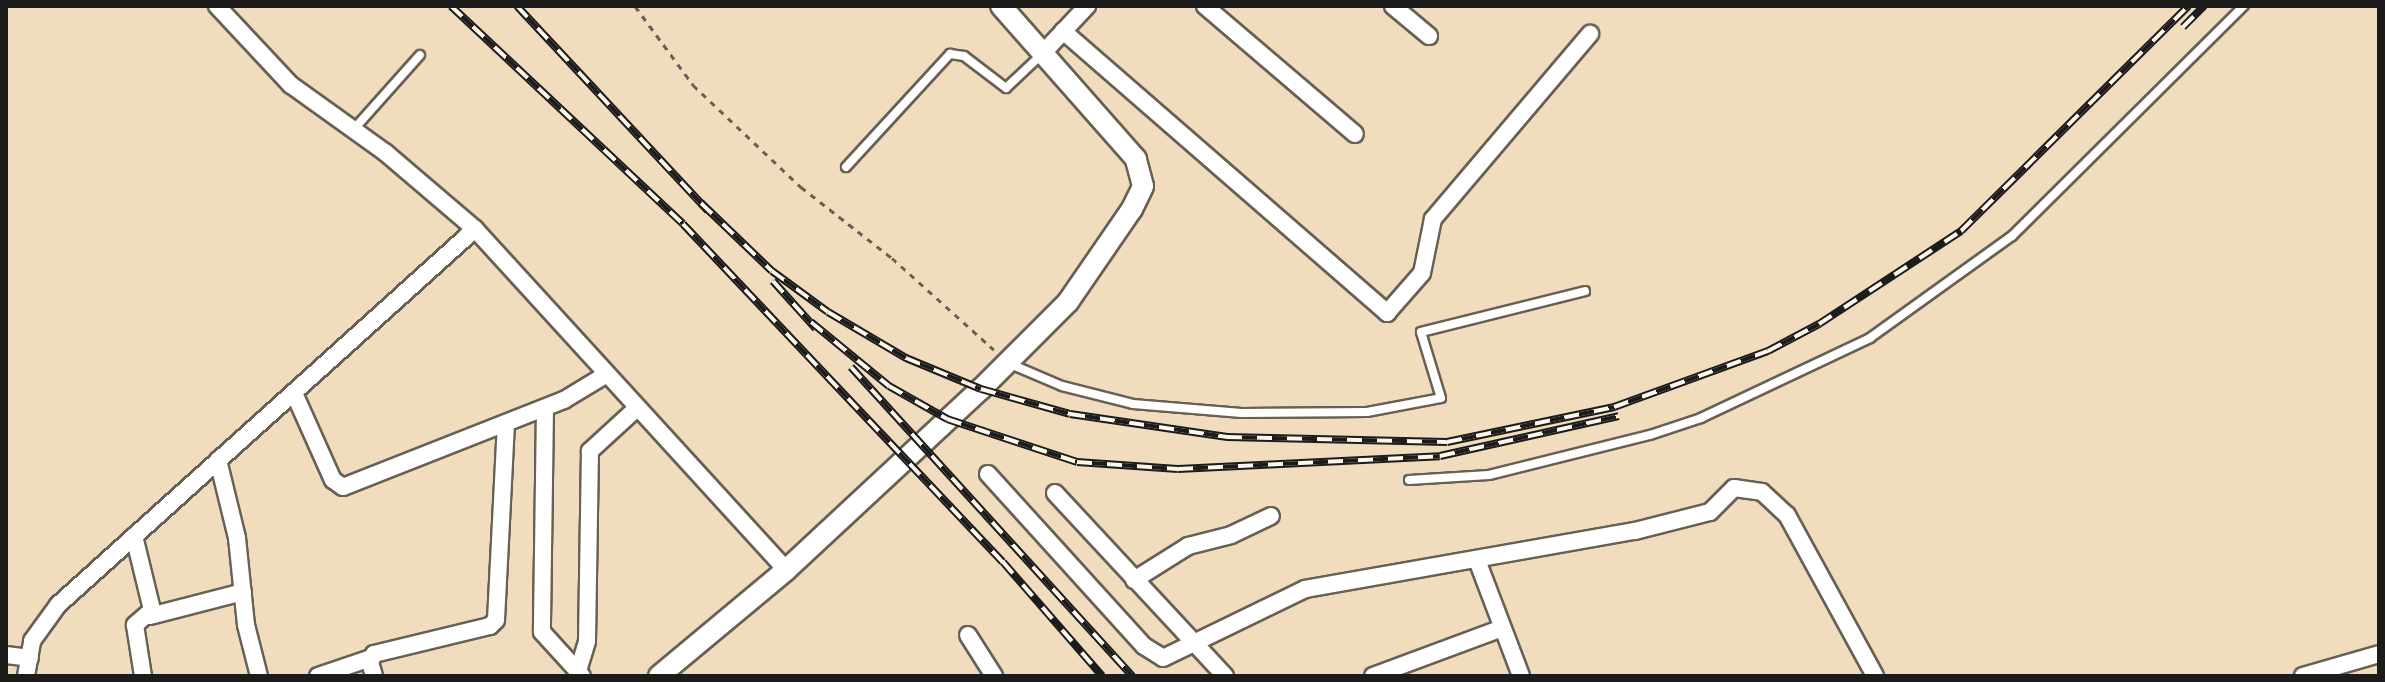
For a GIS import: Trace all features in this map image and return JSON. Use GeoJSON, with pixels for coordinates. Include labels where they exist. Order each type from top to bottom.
{"type":"FeatureCollection","features":[{"type":"Feature","properties":{"kind":"street"},"geometry":{"type":"LineString","coordinates":[[217,6],[291,85],[353,130],[475,229],[786,570]]}},
{"type":"Feature","properties":{"kind":"street"},"geometry":{"type":"LineString","coordinates":[[659,676],[786,570],[1068,302],[1143,186],[1136,159],[1001,6]]}},
{"type":"Feature","properties":{"kind":"street"},"geometry":{"type":"LineString","coordinates":[[1042,54],[1087,6]]}},
{"type":"Feature","properties":{"kind":"street"},"geometry":{"type":"LineString","coordinates":[[1205,6],[1355,134]]}},
{"type":"Feature","properties":{"kind":"street"},"geometry":{"type":"LineString","coordinates":[[1393,6],[1429,36]]}},
{"type":"Feature","properties":{"kind":"street"},"geometry":{"type":"LineString","coordinates":[[1063,31],[1387,313],[1422,273],[1433,219],[1590,34]]}},
{"type":"Feature","properties":{"kind":"street"},"geometry":{"type":"LineString","coordinates":[[26,676],[29,647],[44,621],[475,229]]}},
{"type":"Feature","properties":{"kind":"street"},"geometry":{"type":"LineString","coordinates":[[294,393],[333,480],[343,487],[506,425],[545,408],[607,374]]}},
{"type":"Feature","properties":{"kind":"street"},"geometry":{"type":"LineString","coordinates":[[545,408],[542,632],[580,674]]}},
{"type":"Feature","properties":{"kind":"street"},"geometry":{"type":"LineString","coordinates":[[580,674],[587,641],[590,451],[637,408]]}},
{"type":"Feature","properties":{"kind":"street"},"geometry":{"type":"LineString","coordinates":[[318,676],[371,658],[490,626],[496,620],[506,425]]}},
{"type":"Feature","properties":{"kind":"street"},"geometry":{"type":"LineString","coordinates":[[218,460],[237,538],[243,592],[259,676]]}},
{"type":"Feature","properties":{"kind":"street"},"geometry":{"type":"LineString","coordinates":[[988,474],[1154,655],[1163,658],[1305,589],[1477,560],[1710,512],[1738,489],[1770,497],[1787,515],[1875,676]]}},
{"type":"Feature","properties":{"kind":"street"},"geometry":{"type":"LineString","coordinates":[[1055,493],[1225,676]]}},
{"type":"Feature","properties":{"kind":"street"},"geometry":{"type":"LineString","coordinates":[[1134,580],[1188,546],[1231,535],[1271,516]]}},
{"type":"Feature","properties":{"kind":"street"},"geometry":{"type":"LineString","coordinates":[[134,536],[150,616]]}},
{"type":"Feature","properties":{"kind":"street"},"geometry":{"type":"LineString","coordinates":[[1477,560],[1521,676]]}},
{"type":"Feature","properties":{"kind":"street"},"geometry":{"type":"LineString","coordinates":[[143,676],[135,625],[150,616],[243,592]]}},
{"type":"Feature","properties":{"kind":"street"},"geometry":{"type":"LineString","coordinates":[[1373,676],[1502,628]]}},
{"type":"Feature","properties":{"kind":"street"},"geometry":{"type":"LineString","coordinates":[[968,635],[994,676]]}},
{"type":"Feature","properties":{"kind":"street"},"geometry":{"type":"LineString","coordinates":[[2303,676],[2379,654]]}},
{"type":"Feature","properties":{"kind":"street"},"geometry":{"type":"LineString","coordinates":[[6,655],[30,658]]}},
{"type":"Feature","properties":{"kind":"street"},"geometry":{"type":"LineString","coordinates":[[371,658],[374,676]]}},
{"type":"Feature","properties":{"kind":"lane"},"geometry":{"type":"LineString","coordinates":[[1409,480],[1489,475],[1650,435],[1701,418],[1870,338],[2012,236],[2244,6]]}},
{"type":"Feature","properties":{"kind":"lane"},"geometry":{"type":"LineString","coordinates":[[846,167],[950,54],[964,56],[1006,88],[1042,54]]}},
{"type":"Feature","properties":{"kind":"lane"},"geometry":{"type":"LineString","coordinates":[[353,130],[420,55]]}},
{"type":"Feature","properties":{"kind":"lane"},"geometry":{"type":"LineString","coordinates":[[1007,362],[1062,386],[1133,404],[1342,415],[1441,398],[1421,332],[1585,291]]}},
{"type":"Feature","properties":{"kind":"path"},"geometry":{"type":"LineString","coordinates":[[635,6],[693,85],[801,187],[892,258],[1007,362]]}},
{"type":"Feature","properties":{"kind":"railway"},"geometry":{"type":"LineString","coordinates":[[451,6],[683,224],[1003,562],[1102,676]]}},
{"type":"Feature","properties":{"kind":"railway"},"geometry":{"type":"LineString","coordinates":[[517,6],[708,211]]}},
{"type":"Feature","properties":{"kind":"railway"},"geometry":{"type":"LineString","coordinates":[[701,203],[772,271],[828,312],[906,358],[981,389],[1070,414],[1227,437],[1447,442],[1614,407],[1768,351],[1819,324],[1961,231],[2188,6]]}},
{"type":"Feature","properties":{"kind":"railway"},"geometry":{"type":"LineString","coordinates":[[2183,27],[2204,6]]}},
{"type":"Feature","properties":{"kind":"railway"},"geometry":{"type":"LineString","coordinates":[[773,281],[816,329]]}},
{"type":"Feature","properties":{"kind":"railway"},"geometry":{"type":"LineString","coordinates":[[811,322],[889,386],[947,419],[1077,462],[1178,469],[1440,456],[1619,416]]}},
{"type":"Feature","properties":{"kind":"railway"},"geometry":{"type":"LineString","coordinates":[[851,367],[1132,676]]}}]}
